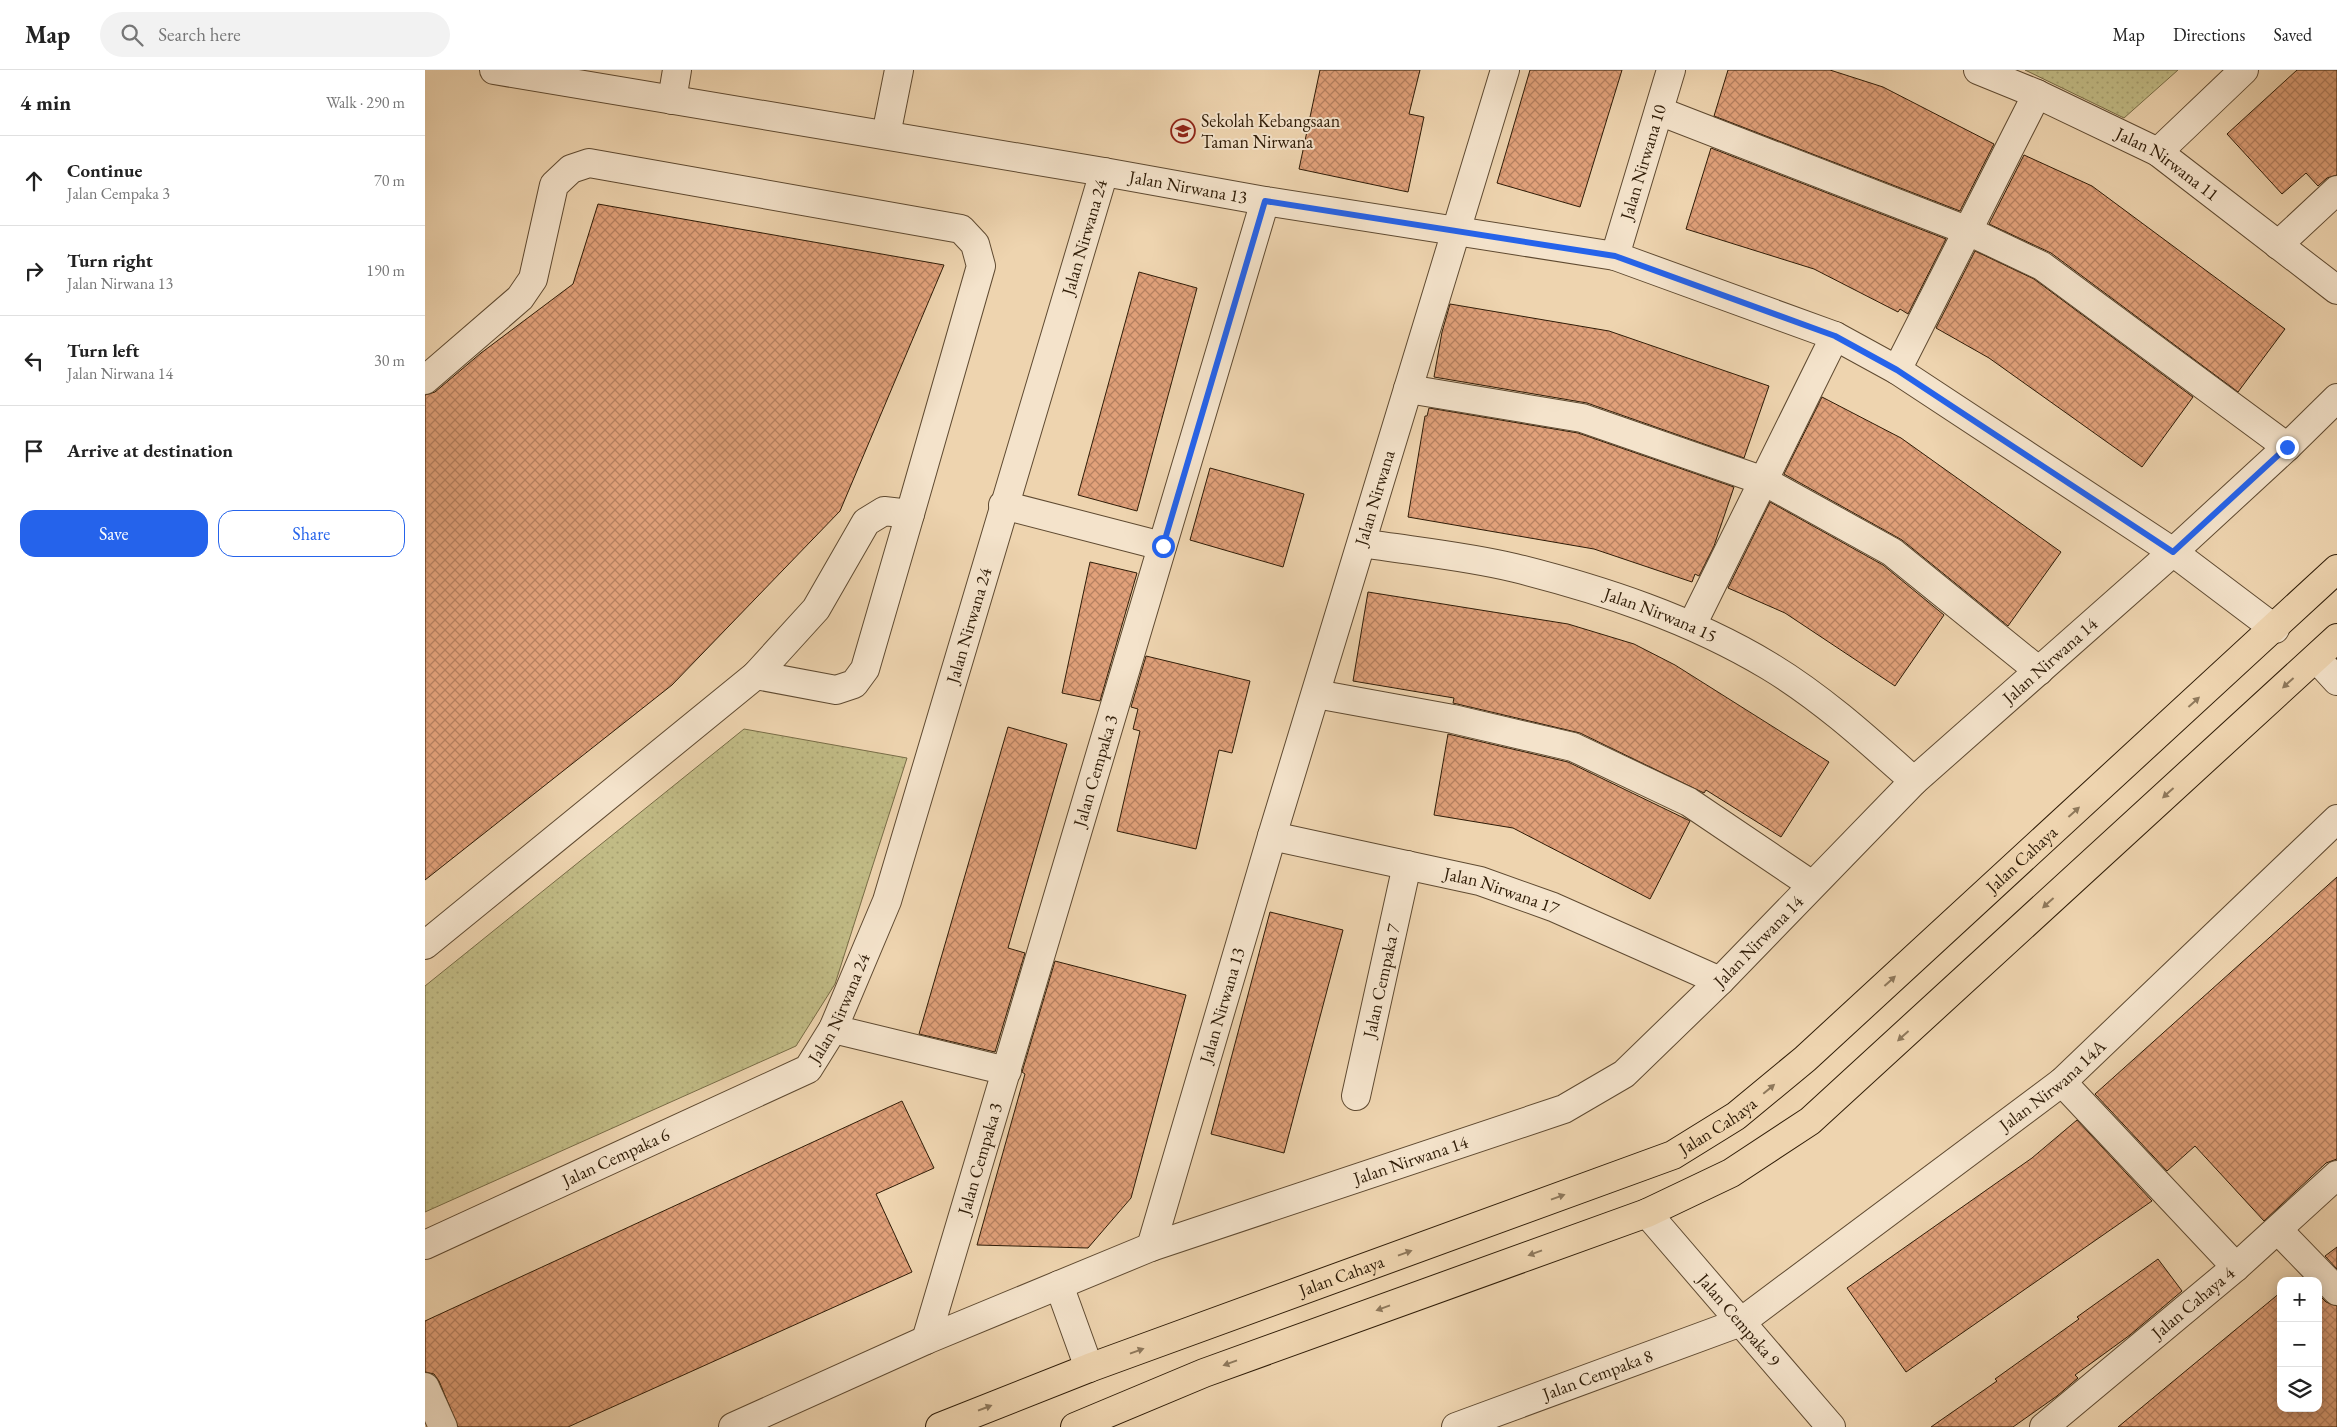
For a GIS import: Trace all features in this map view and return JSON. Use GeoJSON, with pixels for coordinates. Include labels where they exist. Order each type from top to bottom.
{"type":"FeatureCollection","features":[{"type":"Feature","properties":{"kind":"main road","name":"Jalan Cahaya"},"geometry":{"type":"LineString","coordinates":[[940,1427],[1089,1368],[1673,1155],[1736,1116],[1805,1059],[2337,569]]}},
{"type":"Feature","properties":{"kind":"main road"},"geometry":{"type":"LineString","coordinates":[[1075,1427],[1204,1373],[1647,1213],[1731,1173],[1810,1121],[2337,638]]}},
{"type":"Feature","properties":{"kind":"street","name":"Jalan Nirwana 13"},"geometry":{"type":"LineString","coordinates":[[494,70],[1104,172],[1265,201],[1615,256],[1835,336],[1897,370],[2173,552],[2275,628]]}},
{"type":"Feature","properties":{"kind":"street"},"geometry":{"type":"LineString","coordinates":[[672,100],[677,70]]}},
{"type":"Feature","properties":{"kind":"street"},"geometry":{"type":"LineString","coordinates":[[886,135],[899,70]]}},
{"type":"Feature","properties":{"kind":"street","name":"Jalan Nirwana"},"geometry":{"type":"LineString","coordinates":[[1295,763],[1505,70]]}},
{"type":"Feature","properties":{"kind":"street","name":"Jalan Nirwana 10"},"geometry":{"type":"LineString","coordinates":[[1615,256],[1671,70]]}},
{"type":"Feature","properties":{"kind":"street","name":"Jalan Nirwana 11"},"geometry":{"type":"LineString","coordinates":[[1978,70],[2037,94],[2158,152],[2337,290]]}},
{"type":"Feature","properties":{"kind":"street"},"geometry":{"type":"LineString","coordinates":[[2158,152],[2244,70]]}},
{"type":"Feature","properties":{"kind":"street"},"geometry":{"type":"LineString","coordinates":[[1897,370],[1966,230],[2037,94]]}},
{"type":"Feature","properties":{"kind":"street"},"geometry":{"type":"LineString","coordinates":[[1659,111],[1966,230],[2042,266],[2287,447]]}},
{"type":"Feature","properties":{"kind":"street"},"geometry":{"type":"LineString","coordinates":[[425,380],[520,298],[533,278],[554,185],[571,169],[589,163],[961,229],[975,244],[981,266],[865,669],[855,684],[836,690],[756,675]]}},
{"type":"Feature","properties":{"kind":"street","name":"Jalan Nirwana 24"},"geometry":{"type":"LineString","coordinates":[[808,1070],[833,1029],[887,900],[1003,505],[1104,172]]}},
{"type":"Feature","properties":{"kind":"street"},"geometry":{"type":"LineString","coordinates":[[2278,244],[2337,190]]}},
{"type":"Feature","properties":{"kind":"street","name":"Jalan Cempaka 3"},"geometry":{"type":"LineString","coordinates":[[926,1340],[1265,201]]}},
{"type":"Feature","properties":{"kind":"street"},"geometry":{"type":"LineString","coordinates":[[1692,625],[1835,336]]}},
{"type":"Feature","properties":{"kind":"street"},"geometry":{"type":"LineString","coordinates":[[1408,389],[1582,418],[1764,481],[1892,552],[2039,670]]}},
{"type":"Feature","properties":{"kind":"street","name":"Jalan Nirwana 14"},"geometry":{"type":"LineString","coordinates":[[1059,1285],[1151,1248],[1564,1109],[1624,1074],[1721,981],[1914,781],[2173,552],[2337,398]]}},
{"type":"Feature","properties":{"kind":"street"},"geometry":{"type":"LineString","coordinates":[[1003,505],[1163,546]]}},
{"type":"Feature","properties":{"kind":"street"},"geometry":{"type":"LineString","coordinates":[[425,945],[756,675],[816,609],[866,522],[884,511],[910,514]]}},
{"type":"Feature","properties":{"kind":"street","name":"Jalan Nirwana 15"},"geometry":{"type":"LineString","coordinates":[[1362,543],[1514,568],[1609,595],[1692,625],[1769,666],[1837,713],[1914,781]]}},
{"type":"Feature","properties":{"kind":"street"},"geometry":{"type":"LineString","coordinates":[[2316,658],[2337,681]]}},
{"type":"Feature","properties":{"kind":"street"},"geometry":{"type":"LineString","coordinates":[[1316,694],[1453,719],[1573,747],[1689,802],[1812,885]]}},
{"type":"Feature","properties":{"kind":"street","name":"Jalan Nirwana 13"},"geometry":{"type":"LineString","coordinates":[[1151,1248],[1295,763]]}},
{"type":"Feature","properties":{"kind":"street","name":"Jalan Nirwana 14A"},"geometry":{"type":"LineString","coordinates":[[1741,1322],[2062,1082],[2337,818]]}},
{"type":"Feature","properties":{"kind":"street","name":"Jalan Nirwana 17"},"geometry":{"type":"LineString","coordinates":[[1272,836],[1480,880],[1553,907],[1721,981]]}},
{"type":"Feature","properties":{"kind":"street","name":"Jalan Cempaka 7"},"geometry":{"type":"LineString","coordinates":[[1356,1096],[1407,865]]}},
{"type":"Feature","properties":{"kind":"street"},"geometry":{"type":"LineString","coordinates":[[833,1029],[1007,1071]]}},
{"type":"Feature","properties":{"kind":"street","name":"Jalan Cempaka 6"},"geometry":{"type":"LineString","coordinates":[[425,1246],[808,1070]]}},
{"type":"Feature","properties":{"kind":"street"},"geometry":{"type":"LineString","coordinates":[[2062,1082],[2236,1267]]}},
{"type":"Feature","properties":{"kind":"street","name":"Jalan Cahaya 4"},"geometry":{"type":"LineString","coordinates":[[2044,1427],[2236,1267],[2337,1175]]}},
{"type":"Feature","properties":{"kind":"street","name":"Jalan Cempaka 9"},"geometry":{"type":"LineString","coordinates":[[1647,1213],[1831,1427]]}},
{"type":"Feature","properties":{"kind":"street"},"geometry":{"type":"LineString","coordinates":[[2278,1230],[2337,1292]]}},
{"type":"Feature","properties":{"kind":"street"},"geometry":{"type":"LineString","coordinates":[[733,1427],[926,1340],[1059,1285],[1089,1368]]}},
{"type":"Feature","properties":{"kind":"street","name":"Jalan Cempaka 8"},"geometry":{"type":"LineString","coordinates":[[1464,1426],[1741,1322]]}},
{"type":"Feature","properties":{"kind":"street"},"geometry":{"type":"LineString","coordinates":[[425,1387],[443,1427]]}},
{"type":"Feature","properties":{"kind":"shaded area"},"geometry":{"type":"Polygon","coordinates":[[[2025,70],[2178,70],[2124,118],[2025,70]]]}},
{"type":"Feature","properties":{"kind":"shaded area"},"geometry":{"type":"Polygon","coordinates":[[[744,729],[907,758],[835,984],[796,1046],[425,1212],[425,986],[744,729]]]}},
{"type":"Feature","properties":{"kind":"building"},"geometry":{"type":"Polygon","coordinates":[[[1320,70],[1420,70],[1409,114],[1424,117],[1408,192],[1299,169],[1320,70]]]}},
{"type":"Feature","properties":{"kind":"building"},"geometry":{"type":"Polygon","coordinates":[[[1530,70],[1622,70],[1580,207],[1497,183],[1530,70]]]}},
{"type":"Feature","properties":{"kind":"building"},"geometry":{"type":"Polygon","coordinates":[[[1728,70],[1830,70],[1883,87],[1994,144],[1960,211],[1714,116],[1728,70]]]}},
{"type":"Feature","properties":{"kind":"building"},"geometry":{"type":"Polygon","coordinates":[[[2297,70],[2337,70],[2337,175],[2327,178],[2318,186],[2306,173],[2282,194],[2227,134],[2297,70]]]}},
{"type":"Feature","properties":{"kind":"building"},"geometry":{"type":"Polygon","coordinates":[[[1711,148],[1946,239],[1908,314],[1900,309],[1898,312],[1814,269],[1686,229],[1711,148]]]}},
{"type":"Feature","properties":{"kind":"building"},"geometry":{"type":"Polygon","coordinates":[[[2024,155],[2092,186],[2285,329],[2238,392],[2051,253],[1989,224],[2024,155]]]}},
{"type":"Feature","properties":{"kind":"building"},"geometry":{"type":"Polygon","coordinates":[[[598,204],[944,265],[840,511],[672,685],[425,880],[425,395],[435,392],[481,353],[573,284],[598,204]]]}},
{"type":"Feature","properties":{"kind":"building"},"geometry":{"type":"Polygon","coordinates":[[[1975,251],[2034,279],[2193,397],[2142,467],[1989,358],[1936,328],[1975,251]]]}},
{"type":"Feature","properties":{"kind":"building"},"geometry":{"type":"Polygon","coordinates":[[[1139,272],[1197,288],[1137,511],[1078,495],[1139,272]]]}},
{"type":"Feature","properties":{"kind":"building"},"geometry":{"type":"Polygon","coordinates":[[[1450,304],[1609,331],[1769,386],[1744,458],[1587,403],[1434,377],[1442,332],[1450,304]]]}},
{"type":"Feature","properties":{"kind":"building"},"geometry":{"type":"Polygon","coordinates":[[[1822,397],[1901,438],[2061,552],[2008,626],[1902,540],[1784,474],[1822,397]]]}},
{"type":"Feature","properties":{"kind":"building"},"geometry":{"type":"Polygon","coordinates":[[[1429,408],[1578,433],[1734,487],[1714,546],[1699,576],[1695,574],[1692,582],[1594,549],[1408,517],[1425,416],[1427,416],[1429,408]]]}},
{"type":"Feature","properties":{"kind":"building"},"geometry":{"type":"Polygon","coordinates":[[[1210,468],[1304,494],[1283,567],[1190,540],[1210,468]]]}},
{"type":"Feature","properties":{"kind":"building"},"geometry":{"type":"Polygon","coordinates":[[[1770,502],[1883,565],[1944,615],[1895,686],[1785,613],[1728,588],[1770,502]]]}},
{"type":"Feature","properties":{"kind":"building"},"geometry":{"type":"Polygon","coordinates":[[[1090,562],[1137,573],[1100,701],[1062,693],[1090,562]]]}},
{"type":"Feature","properties":{"kind":"building"},"geometry":{"type":"Polygon","coordinates":[[[1368,592],[1568,624],[1634,644],[1675,665],[1829,762],[1781,837],[1706,790],[1704,793],[1580,733],[1453,703],[1454,698],[1353,681],[1368,592]]]}},
{"type":"Feature","properties":{"kind":"building"},"geometry":{"type":"Polygon","coordinates":[[[1146,656],[1250,681],[1232,753],[1219,750],[1196,849],[1117,831],[1140,731],[1133,729],[1138,709],[1131,707],[1146,656]]]}},
{"type":"Feature","properties":{"kind":"building"},"geometry":{"type":"Polygon","coordinates":[[[1008,727],[1067,744],[1008,948],[1025,953],[995,1052],[919,1034],[1008,727]]]}},
{"type":"Feature","properties":{"kind":"building"},"geometry":{"type":"Polygon","coordinates":[[[1448,734],[1568,762],[1690,821],[1650,899],[1513,828],[1434,815],[1448,734]]]}},
{"type":"Feature","properties":{"kind":"building"},"geometry":{"type":"Polygon","coordinates":[[[2337,877],[2337,1159],[2326,1163],[2264,1221],[2195,1146],[2167,1171],[2095,1094],[2337,877]]]}},
{"type":"Feature","properties":{"kind":"building"},"geometry":{"type":"Polygon","coordinates":[[[1270,912],[1343,930],[1284,1153],[1211,1134],[1270,912]]]}},
{"type":"Feature","properties":{"kind":"building"},"geometry":{"type":"Polygon","coordinates":[[[1055,961],[1186,995],[1131,1198],[1088,1248],[977,1245],[1025,1074],[1022,1072],[1055,961]]]}},
{"type":"Feature","properties":{"kind":"building"},"geometry":{"type":"Polygon","coordinates":[[[902,1101],[934,1168],[876,1194],[912,1272],[568,1427],[458,1427],[439,1381],[434,1374],[425,1372],[425,1321],[902,1101]]]}},
{"type":"Feature","properties":{"kind":"building"},"geometry":{"type":"Polygon","coordinates":[[[2077,1120],[2152,1201],[1906,1372],[1847,1288],[2032,1158],[2077,1120]]]}},
{"type":"Feature","properties":{"kind":"building"},"geometry":{"type":"Polygon","coordinates":[[[2337,1247],[2337,1269],[2325,1256],[2337,1247]]]}},
{"type":"Feature","properties":{"kind":"building"},"geometry":{"type":"Polygon","coordinates":[[[2158,1259],[2182,1291],[2130,1335],[2075,1375],[2078,1378],[2057,1396],[2013,1427],[1931,1427],[1997,1381],[1995,1379],[2158,1259]]]}},
{"type":"Feature","properties":{"kind":"building"},"geometry":{"type":"Polygon","coordinates":[[[2277,1295],[2277,1412],[2322,1412],[2322,1298],[2326,1302],[2337,1306],[2337,1427],[2118,1427],[2277,1295]]]}},
{"type":"Feature","properties":{"kind":"place","name":"Sekolah Kebangsaan Taman Nirwana"},"geometry":{"type":"Point","coordinates":[1183,131]}},
{"type":"Feature","properties":{"kind":"route"},"geometry":{"type":"LineString","coordinates":[[1163,546],[1265,201],[1615,256],[1835,336],[1897,370],[2173,552],[2287,447]]}}]}
